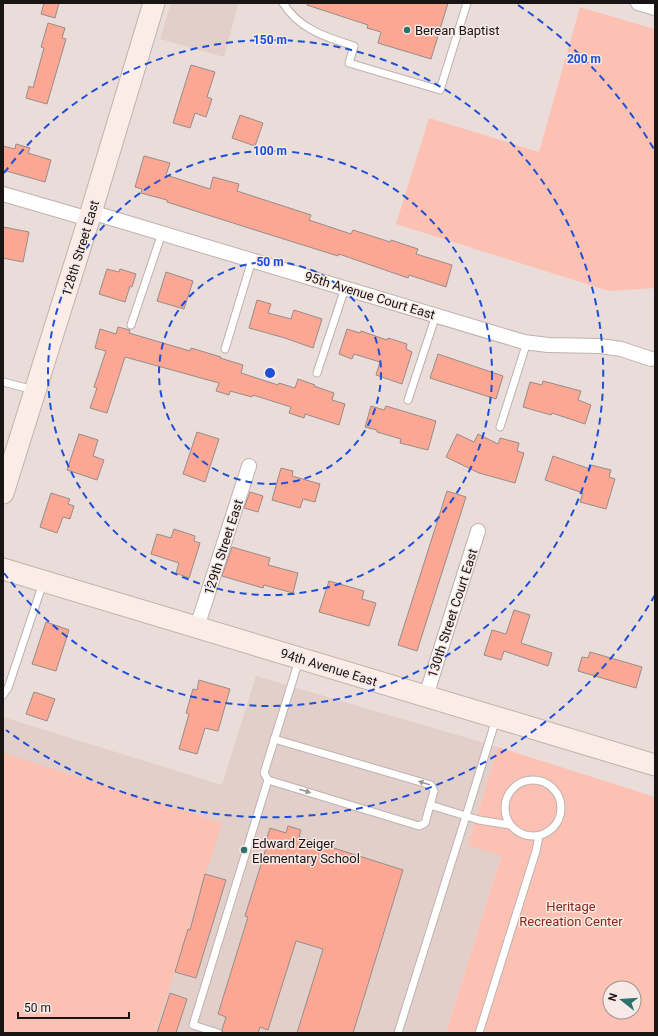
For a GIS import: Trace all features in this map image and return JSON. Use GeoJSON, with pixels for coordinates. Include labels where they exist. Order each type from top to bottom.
{"type":"FeatureCollection","features":[{"type":"Feature","properties":{"kind":"main road","name":"128th Street East"},"geometry":{"type":"LineString","coordinates":[[3,493],[90,215],[154,3]]}},
{"type":"Feature","properties":{"kind":"main road","name":"94th Avenue East"},"geometry":{"type":"LineString","coordinates":[[3,569],[655,765]]}},
{"type":"Feature","properties":{"kind":"street"},"geometry":{"type":"LineString","coordinates":[[638,3],[655,8]]}},
{"type":"Feature","properties":{"kind":"street","name":"95th Avenue Court East"},"geometry":{"type":"LineString","coordinates":[[3,194],[162,233],[527,342],[548,345],[600,346],[621,349],[651,359]]}},
{"type":"Feature","properties":{"kind":"street","name":"129th Street East"},"geometry":{"type":"LineString","coordinates":[[197,627],[249,466]]}},
{"type":"Feature","properties":{"kind":"street","name":"130th Street Court East"},"geometry":{"type":"LineString","coordinates":[[426,696],[478,531]]}},
{"type":"Feature","properties":{"kind":"lane"},"geometry":{"type":"LineString","coordinates":[[282,3],[298,21],[310,29],[322,36],[354,46],[349,63],[440,90],[467,3]]}},
{"type":"Feature","properties":{"kind":"lane"},"geometry":{"type":"LineString","coordinates":[[131,325],[162,233]]}},
{"type":"Feature","properties":{"kind":"lane"},"geometry":{"type":"LineString","coordinates":[[225,349],[252,260]]}},
{"type":"Feature","properties":{"kind":"lane"},"geometry":{"type":"LineString","coordinates":[[317,374],[345,288]]}},
{"type":"Feature","properties":{"kind":"lane"},"geometry":{"type":"LineString","coordinates":[[408,400],[436,315]]}},
{"type":"Feature","properties":{"kind":"lane"},"geometry":{"type":"LineString","coordinates":[[500,427],[527,342]]}},
{"type":"Feature","properties":{"kind":"lane"},"geometry":{"type":"LineString","coordinates":[[3,382],[35,391]]}},
{"type":"Feature","properties":{"kind":"lane"},"geometry":{"type":"LineString","coordinates":[[3,695],[8,688],[44,581]]}},
{"type":"Feature","properties":{"kind":"lane"},"geometry":{"type":"LineString","coordinates":[[274,739],[431,785],[434,791],[425,823],[418,826],[268,780],[264,773],[274,739],[299,658]]}},
{"type":"Feature","properties":{"kind":"lane"},"geometry":{"type":"LineString","coordinates":[[398,1033],[497,717]]}},
{"type":"Feature","properties":{"kind":"lane"},"geometry":{"type":"LineString","coordinates":[[536,779],[550,785],[556,791],[561,802],[561,814],[558,822],[553,828],[539,836],[523,834],[516,830],[510,825],[505,813],[505,801],[508,794],[513,787],[520,782],[527,780],[536,779]]}},
{"type":"Feature","properties":{"kind":"lane"},"geometry":{"type":"LineString","coordinates":[[218,1033],[193,1025],[268,780]]}},
{"type":"Feature","properties":{"kind":"lane"},"geometry":{"type":"LineString","coordinates":[[430,805],[479,820],[510,825]]}},
{"type":"Feature","properties":{"kind":"lane"},"geometry":{"type":"LineString","coordinates":[[479,1033],[536,851],[539,836]]}},
{"type":"Feature","properties":{"kind":"shaded area"},"geometry":{"type":"Polygon","coordinates":[[[171,3],[237,3],[238,5],[224,57],[160,39],[171,3]]]}},
{"type":"Feature","properties":{"kind":"shaded area","name":"Edward Zeiger Elementary School"},"geometry":{"type":"Polygon","coordinates":[[[256,676],[498,747],[468,845],[501,855],[446,1033],[3,1033],[3,717],[222,785],[256,676]]]}},
{"type":"Feature","properties":{"kind":"green space"},"geometry":{"type":"Polygon","coordinates":[[[580,7],[654,29],[655,288],[609,291],[396,224],[429,118],[539,152],[580,7]]]}},
{"type":"Feature","properties":{"kind":"green space","name":"Heritage Recreation Center"},"geometry":{"type":"Polygon","coordinates":[[[498,747],[655,797],[655,1033],[446,1033],[501,856],[468,845],[498,747]]]}},
{"type":"Feature","properties":{"kind":"green space"},"geometry":{"type":"Polygon","coordinates":[[[3,753],[222,823],[155,1033],[3,1033],[3,753]]]}},
{"type":"Feature","properties":{"kind":"building"},"geometry":{"type":"Polygon","coordinates":[[[44,3],[59,3],[55,18],[41,14],[44,3]]]}},
{"type":"Feature","properties":{"kind":"building","name":"Berean Baptist"},"geometry":{"type":"Polygon","coordinates":[[[308,3],[448,3],[431,59],[378,43],[381,32],[367,28],[368,25],[307,5],[308,3]]]}},
{"type":"Feature","properties":{"kind":"building"},"geometry":{"type":"Polygon","coordinates":[[[48,23],[65,28],[62,38],[66,39],[47,104],[26,98],[29,86],[33,88],[44,48],[41,47],[48,23]]]}},
{"type":"Feature","properties":{"kind":"building"},"geometry":{"type":"Polygon","coordinates":[[[191,65],[215,72],[207,97],[212,99],[206,117],[195,113],[190,128],[173,123],[191,65]]]}},
{"type":"Feature","properties":{"kind":"building"},"geometry":{"type":"Polygon","coordinates":[[[240,115],[263,123],[255,146],[232,138],[240,115]]]}},
{"type":"Feature","properties":{"kind":"building"},"geometry":{"type":"Polygon","coordinates":[[[16,144],[30,148],[28,153],[51,160],[45,182],[3,170],[3,146],[15,149],[16,144]]]}},
{"type":"Feature","properties":{"kind":"building"},"geometry":{"type":"Polygon","coordinates":[[[144,156],[170,163],[166,175],[210,189],[213,177],[239,184],[237,191],[311,215],[309,220],[351,234],[353,230],[418,249],[416,254],[452,265],[446,287],[409,275],[408,278],[339,254],[338,256],[167,202],[167,200],[141,193],[142,189],[135,187],[144,156]]]}},
{"type":"Feature","properties":{"kind":"building"},"geometry":{"type":"Polygon","coordinates":[[[3,227],[29,232],[23,262],[3,258],[3,227]]]}},
{"type":"Feature","properties":{"kind":"building"},"geometry":{"type":"Polygon","coordinates":[[[107,269],[119,272],[120,269],[136,274],[125,302],[99,294],[107,269]]]}},
{"type":"Feature","properties":{"kind":"building"},"geometry":{"type":"Polygon","coordinates":[[[166,272],[193,281],[184,309],[157,301],[166,272]]]}},
{"type":"Feature","properties":{"kind":"building"},"geometry":{"type":"Polygon","coordinates":[[[257,300],[271,304],[268,313],[291,319],[294,310],[322,319],[313,348],[249,328],[257,300]]]}},
{"type":"Feature","properties":{"kind":"building"},"geometry":{"type":"Polygon","coordinates":[[[118,327],[130,330],[129,333],[190,351],[191,348],[221,357],[220,358],[243,365],[241,373],[278,385],[279,383],[295,388],[298,379],[334,393],[332,400],[345,404],[339,425],[305,414],[304,418],[289,413],[291,407],[253,395],[252,397],[230,391],[229,395],[216,391],[219,383],[125,357],[107,413],[90,408],[97,388],[94,387],[106,351],[95,348],[100,329],[116,334],[118,327]]]}},
{"type":"Feature","properties":{"kind":"building"},"geometry":{"type":"Polygon","coordinates":[[[347,329],[360,333],[361,331],[387,340],[388,338],[407,344],[406,349],[412,352],[402,384],[376,375],[380,362],[354,354],[352,359],[339,354],[347,329]]]}},
{"type":"Feature","properties":{"kind":"building"},"geometry":{"type":"Polygon","coordinates":[[[438,354],[503,376],[496,399],[430,378],[438,354]]]}},
{"type":"Feature","properties":{"kind":"building"},"geometry":{"type":"Polygon","coordinates":[[[543,381],[581,391],[578,400],[591,405],[585,424],[552,413],[551,415],[523,407],[530,382],[542,385],[543,381]]]}},
{"type":"Feature","properties":{"kind":"building"},"geometry":{"type":"Polygon","coordinates":[[[371,406],[384,410],[386,406],[436,421],[428,450],[400,443],[401,439],[365,427],[371,406]]]}},
{"type":"Feature","properties":{"kind":"building"},"geometry":{"type":"Polygon","coordinates":[[[197,432],[219,439],[205,482],[183,474],[197,432]]]}},
{"type":"Feature","properties":{"kind":"building"},"geometry":{"type":"Polygon","coordinates":[[[79,434],[98,440],[93,456],[104,460],[97,480],[67,470],[79,434]]]}},
{"type":"Feature","properties":{"kind":"building"},"geometry":{"type":"Polygon","coordinates":[[[457,434],[474,442],[478,434],[498,444],[500,438],[519,443],[517,451],[524,453],[515,483],[479,473],[446,457],[457,434]]]}},
{"type":"Feature","properties":{"kind":"building"},"geometry":{"type":"Polygon","coordinates":[[[553,456],[590,469],[591,465],[611,470],[609,477],[615,479],[606,509],[580,502],[583,493],[545,480],[553,456]]]}},
{"type":"Feature","properties":{"kind":"building"},"geometry":{"type":"Polygon","coordinates":[[[281,468],[293,471],[292,476],[320,484],[315,502],[303,499],[300,508],[272,500],[281,468]]]}},
{"type":"Feature","properties":{"kind":"building"},"geometry":{"type":"Polygon","coordinates":[[[447,491],[466,497],[417,651],[398,645],[447,491]]]}},
{"type":"Feature","properties":{"kind":"building"},"geometry":{"type":"Polygon","coordinates":[[[250,492],[263,496],[258,512],[244,508],[250,492]]]}},
{"type":"Feature","properties":{"kind":"building"},"geometry":{"type":"Polygon","coordinates":[[[51,493],[70,499],[68,504],[74,506],[70,519],[63,517],[57,533],[40,527],[51,493]]]}},
{"type":"Feature","properties":{"kind":"building"},"geometry":{"type":"Polygon","coordinates":[[[174,529],[195,536],[194,541],[200,543],[189,578],[176,573],[179,563],[151,554],[157,534],[171,538],[174,529]]]}},
{"type":"Feature","properties":{"kind":"building"},"geometry":{"type":"Polygon","coordinates":[[[232,547],[270,558],[268,565],[298,573],[293,593],[264,585],[263,588],[222,576],[232,547]]]}},
{"type":"Feature","properties":{"kind":"building"},"geometry":{"type":"Polygon","coordinates":[[[329,581],[364,591],[362,599],[376,603],[369,626],[319,612],[329,581]]]}},
{"type":"Feature","properties":{"kind":"building"},"geometry":{"type":"Polygon","coordinates":[[[514,610],[530,615],[521,643],[552,653],[548,666],[504,651],[501,660],[484,655],[492,630],[506,634],[514,610]]]}},
{"type":"Feature","properties":{"kind":"building"},"geometry":{"type":"Polygon","coordinates":[[[46,622],[69,630],[56,671],[32,664],[46,622]]]}},
{"type":"Feature","properties":{"kind":"building"},"geometry":{"type":"Polygon","coordinates":[[[590,652],[642,667],[636,688],[578,671],[582,657],[588,658],[590,652]]]}},
{"type":"Feature","properties":{"kind":"building"},"geometry":{"type":"Polygon","coordinates":[[[199,680],[230,689],[218,731],[205,728],[197,754],[179,749],[189,714],[186,713],[193,689],[197,690],[199,680]]]}},
{"type":"Feature","properties":{"kind":"building"},"geometry":{"type":"Polygon","coordinates":[[[34,692],[55,699],[47,721],[26,714],[34,692]]]}},
{"type":"Feature","properties":{"kind":"building"},"geometry":{"type":"Polygon","coordinates":[[[288,826],[301,830],[299,837],[403,870],[353,1033],[297,1033],[323,949],[296,941],[268,1030],[260,1027],[258,1033],[223,1033],[222,1030],[226,1017],[218,1014],[248,917],[245,916],[268,842],[266,841],[270,828],[286,833],[288,826]]]}},
{"type":"Feature","properties":{"kind":"building"},"geometry":{"type":"Polygon","coordinates":[[[205,874],[226,880],[196,978],[175,972],[188,929],[190,930],[205,874]]]}},
{"type":"Feature","properties":{"kind":"building"},"geometry":{"type":"Polygon","coordinates":[[[170,993],[187,999],[176,1033],[157,1033],[170,993]]]}},
{"type":"Feature","properties":{"kind":"place","name":"Berean Baptist"},"geometry":{"type":"Point","coordinates":[407,30]}},
{"type":"Feature","properties":{"kind":"place","name":"Edward Zeiger Elementary School"},"geometry":{"type":"Point","coordinates":[244,850]}}]}
